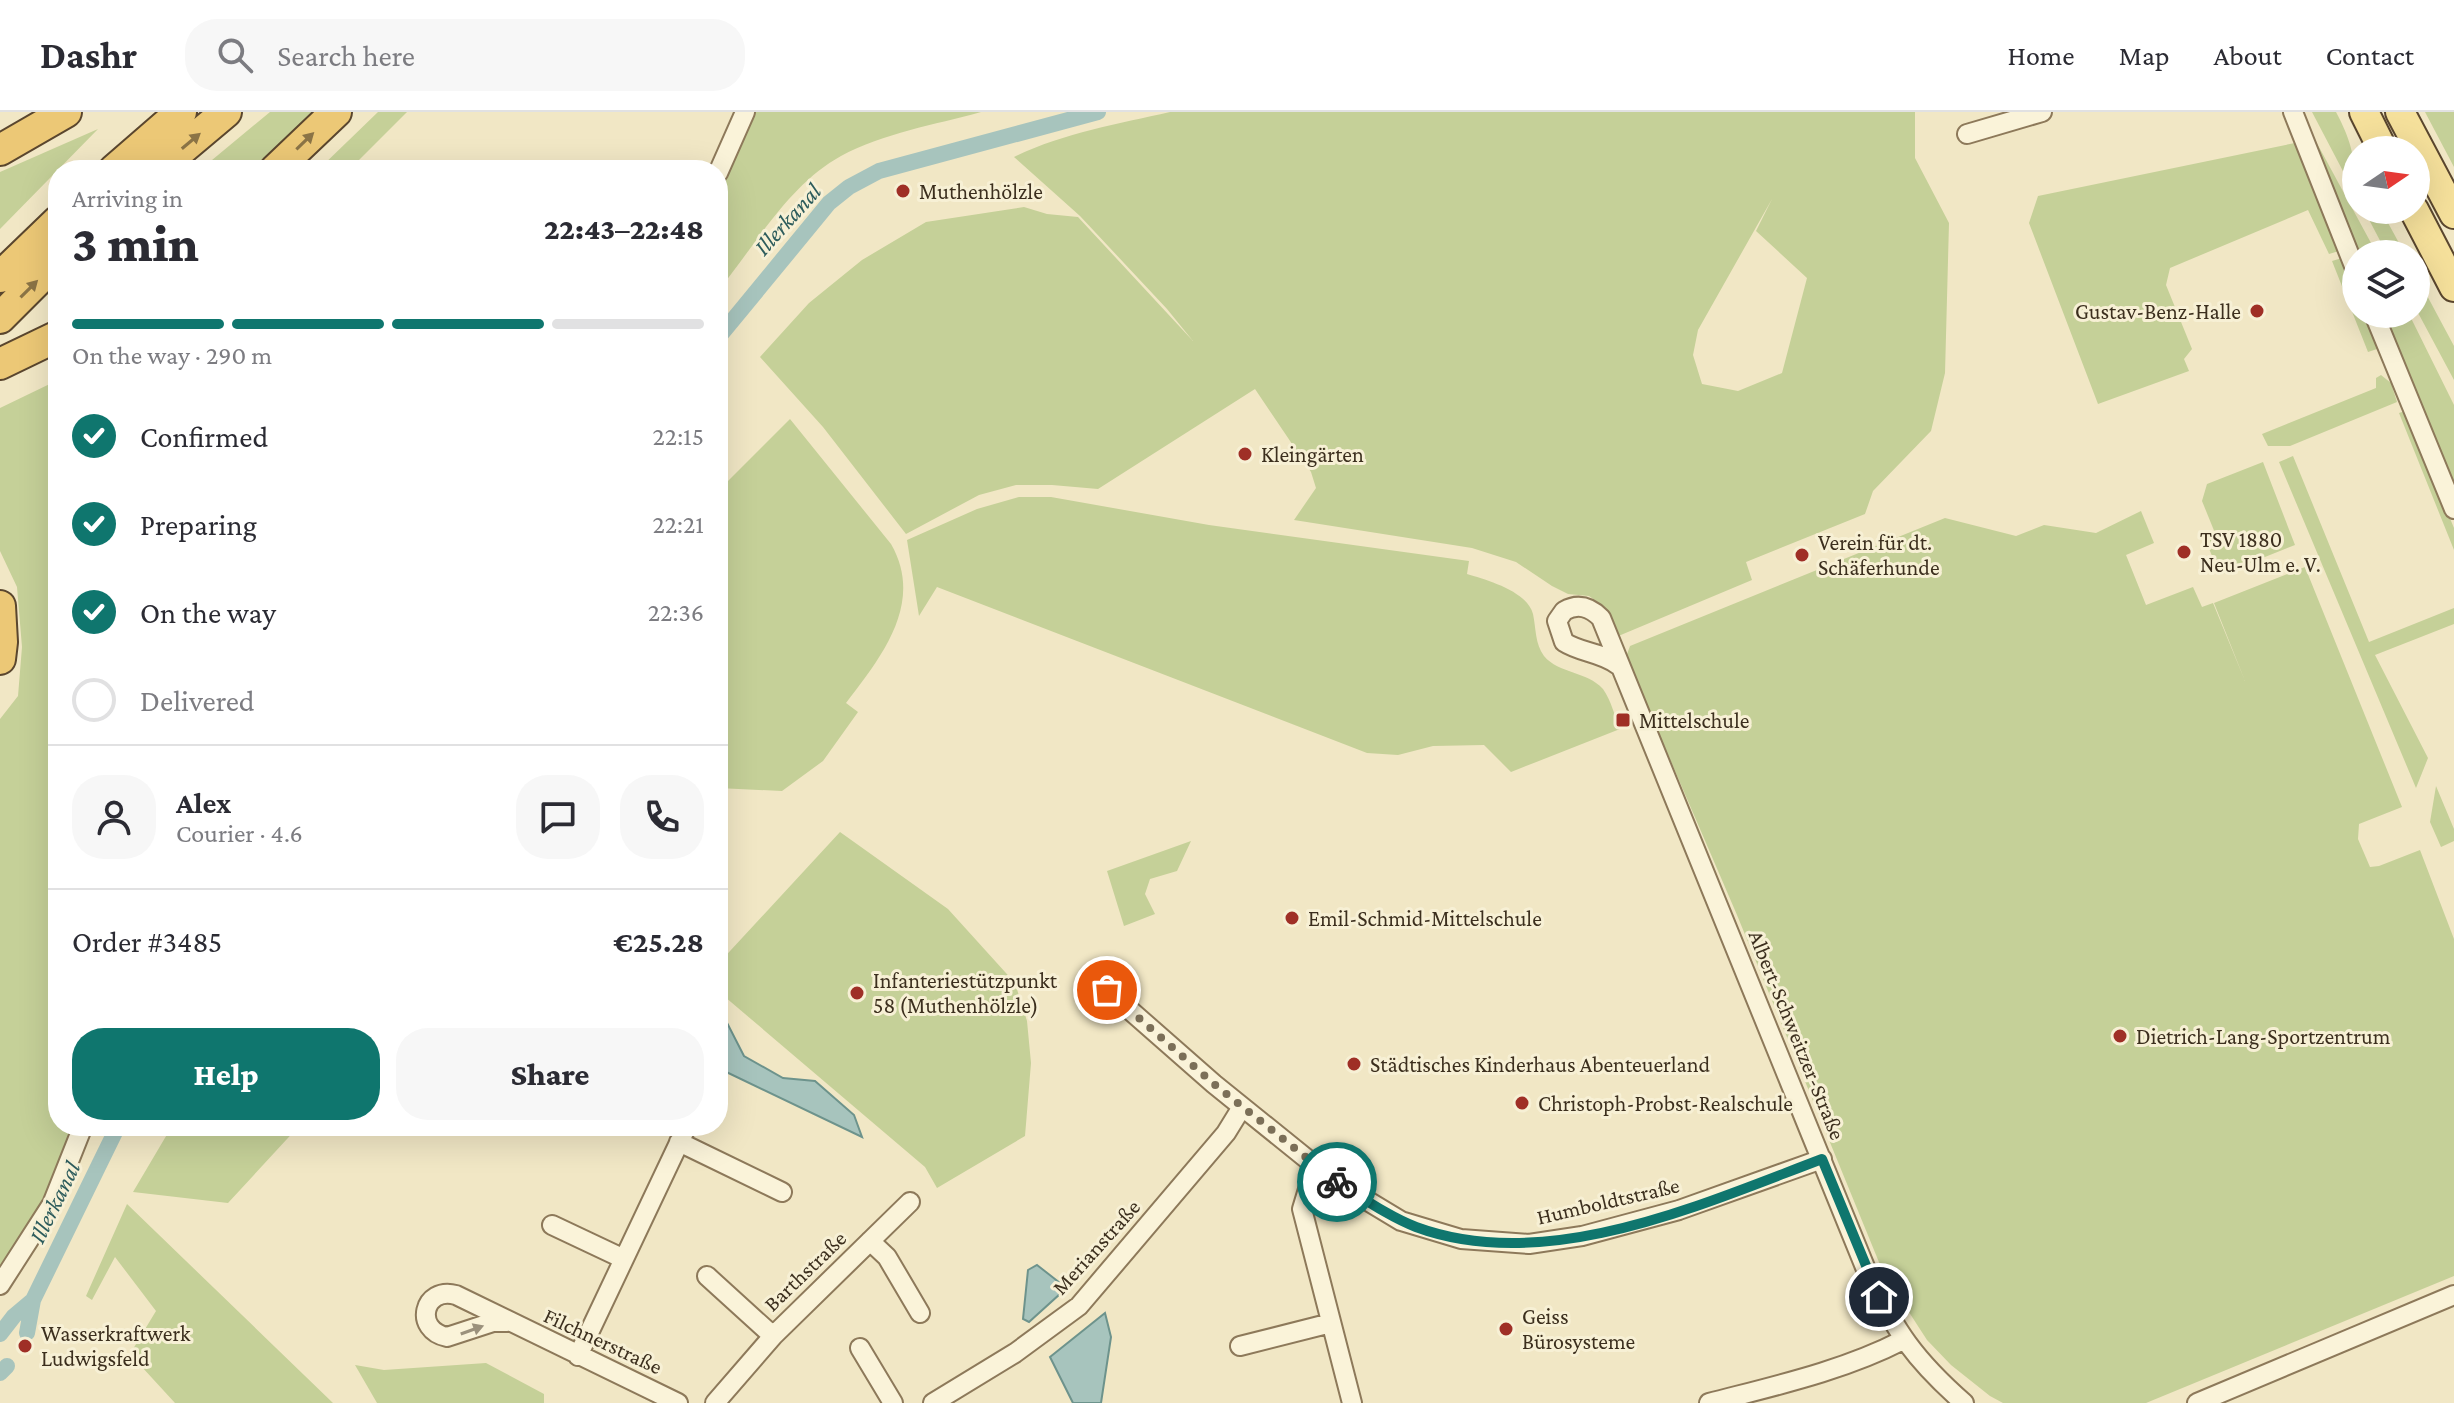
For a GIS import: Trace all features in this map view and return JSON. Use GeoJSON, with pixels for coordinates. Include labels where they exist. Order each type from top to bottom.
{"type":"FeatureCollection","features":[{"type":"Feature","properties":{"kind":"highway"},"geometry":{"type":"LineString","coordinates":[[0,150],[66,112]]}},
{"type":"Feature","properties":{"kind":"highway"},"geometry":{"type":"LineString","coordinates":[[126,160],[181,112]]}},
{"type":"Feature","properties":{"kind":"highway"},"geometry":{"type":"LineString","coordinates":[[169,160],[226,112]]}},
{"type":"Feature","properties":{"kind":"highway"},"geometry":{"type":"LineString","coordinates":[[286,160],[336,112]]}},
{"type":"Feature","properties":{"kind":"highway"},"geometry":{"type":"LineString","coordinates":[[0,277],[48,231]]}},
{"type":"Feature","properties":{"kind":"highway"},"geometry":{"type":"LineString","coordinates":[[0,318],[48,270]]}},
{"type":"Feature","properties":{"kind":"highway"},"geometry":{"type":"LineString","coordinates":[[0,364],[48,341]]}},
{"type":"Feature","properties":{"kind":"highway"},"geometry":{"type":"LineString","coordinates":[[0,606],[0,659]]}},
{"type":"Feature","properties":{"kind":"main road"},"geometry":{"type":"LineString","coordinates":[[2364,112],[2376,136]]}},
{"type":"Feature","properties":{"kind":"main road"},"geometry":{"type":"LineString","coordinates":[[2400,112],[2454,214]]}},
{"type":"Feature","properties":{"kind":"main road"},"geometry":{"type":"LineString","coordinates":[[2421,224],[2454,287]]}},
{"type":"Feature","properties":{"kind":"street"},"geometry":{"type":"LineString","coordinates":[[724,160],[745,112]]}},
{"type":"Feature","properties":{"kind":"street"},"geometry":{"type":"LineString","coordinates":[[1967,134],[2042,112]]}},
{"type":"Feature","properties":{"kind":"street"},"geometry":{"type":"LineString","coordinates":[[2293,112],[2344,240]]}},
{"type":"Feature","properties":{"kind":"street"},"geometry":{"type":"LineString","coordinates":[[2380,328],[2454,509]]}},
{"type":"Feature","properties":{"kind":"street","name":"Albert-Schweitzer-Straße"},"geometry":{"type":"LineString","coordinates":[[1618,665],[1867,1272],[1903,1340],[1928,1371],[1964,1403]]}},
{"type":"Feature","properties":{"kind":"street","name":"Humboldtstraße"},"geometry":{"type":"LineString","coordinates":[[1099,983],[1320,1170],[1387,1213],[1416,1227],[1476,1242],[1529,1244],[1563,1240],[1635,1223],[1720,1197],[1822,1159]]}},
{"type":"Feature","properties":{"kind":"street","name":"Merianstraße"},"geometry":{"type":"LineString","coordinates":[[933,1403],[962,1396],[1079,1306],[1226,1133],[1242,1107]]}},
{"type":"Feature","properties":{"kind":"street"},"geometry":{"type":"LineString","coordinates":[[0,1285],[52,1204],[79,1136]]}},
{"type":"Feature","properties":{"kind":"street"},"geometry":{"type":"LineString","coordinates":[[578,1356],[682,1136]]}},
{"type":"Feature","properties":{"kind":"street"},"geometry":{"type":"LineString","coordinates":[[686,1136],[782,1192]]}},
{"type":"Feature","properties":{"kind":"street"},"geometry":{"type":"LineString","coordinates":[[1320,1170],[1309,1186],[1302,1209],[1352,1403]]}},
{"type":"Feature","properties":{"kind":"street","name":"Barthstraße"},"geometry":{"type":"LineString","coordinates":[[715,1403],[773,1336],[910,1202]]}},
{"type":"Feature","properties":{"kind":"street"},"geometry":{"type":"LineString","coordinates":[[552,1225],[624,1259]]}},
{"type":"Feature","properties":{"kind":"street","name":"Barthstraße"},"geometry":{"type":"LineString","coordinates":[[870,1241],[887,1257],[920,1313]]}},
{"type":"Feature","properties":{"kind":"street","name":"Barthstraße"},"geometry":{"type":"LineString","coordinates":[[707,1276],[773,1336]]}},
{"type":"Feature","properties":{"kind":"street"},"geometry":{"type":"LineString","coordinates":[[2197,1403],[2454,1295]]}},
{"type":"Feature","properties":{"kind":"street","name":"Filchnerstraße"},"geometry":{"type":"LineString","coordinates":[[507,1322],[678,1403]]}},
{"type":"Feature","properties":{"kind":"street"},"geometry":{"type":"LineString","coordinates":[[1240,1346],[1331,1323]]}},
{"type":"Feature","properties":{"kind":"street"},"geometry":{"type":"LineString","coordinates":[[1709,1403],[1734,1400],[1836,1367],[1903,1340]]}},
{"type":"Feature","properties":{"kind":"street"},"geometry":{"type":"LineString","coordinates":[[860,1348],[893,1403]]}},
{"type":"Feature","properties":{"kind":"green space"},"geometry":{"type":"Polygon","coordinates":[[[270,112],[317,112],[262,160],[212,160],[270,112]]]}},
{"type":"Feature","properties":{"kind":"green space"},"geometry":{"type":"Polygon","coordinates":[[[378,112],[407,112],[359,160],[328,160],[378,112]]]}},
{"type":"Feature","properties":{"kind":"green space"},"geometry":{"type":"Polygon","coordinates":[[[753,112],[981,112],[874,141],[841,156],[790,198],[728,278],[728,171],[753,112]]]}},
{"type":"Feature","properties":{"kind":"green space"},"geometry":{"type":"Polygon","coordinates":[[[1170,112],[1915,112],[1915,158],[1949,223],[1945,373],[1931,431],[1873,491],[1865,514],[1746,562],[1752,580],[1616,637],[1606,608],[1589,596],[1568,594],[1552,586],[1516,562],[1472,548],[1294,520],[1316,488],[1311,472],[1255,389],[1098,489],[1016,485],[979,495],[906,534],[823,427],[760,357],[809,303],[862,260],[926,222],[1024,207],[1047,214],[1078,217],[1193,341],[1080,216],[1014,157],[1071,135],[1170,112]],[[1772,199],[1698,330],[1693,355],[1702,384],[1738,391],[1782,373],[1807,278],[1756,231],[1772,199]]]}},
{"type":"Feature","properties":{"kind":"green space"},"geometry":{"type":"Polygon","coordinates":[[[2300,112],[2342,189],[2342,218],[2300,112]]]}},
{"type":"Feature","properties":{"kind":"green space"},"geometry":{"type":"Polygon","coordinates":[[[2312,112],[2336,112],[2347,136],[2342,136],[2342,169],[2312,112]]]}},
{"type":"Feature","properties":{"kind":"green space"},"geometry":{"type":"Polygon","coordinates":[[[2425,112],[2454,112],[2454,167],[2425,112]]]}},
{"type":"Feature","properties":{"kind":"green space"},"geometry":{"type":"Polygon","coordinates":[[[98,129],[68,160],[48,160],[48,180],[0,229],[0,172],[98,129]]]}},
{"type":"Feature","properties":{"kind":"green space"},"geometry":{"type":"Polygon","coordinates":[[[2295,143],[2339,251],[2329,254],[2308,210],[2170,268],[2166,285],[2192,349],[2184,359],[2189,371],[2098,404],[2029,223],[2038,196],[2295,143]]]}},
{"type":"Feature","properties":{"kind":"green space"},"geometry":{"type":"Polygon","coordinates":[[[2344,224],[2361,224],[2369,240],[2350,240],[2344,224]]]}},
{"type":"Feature","properties":{"kind":"green space"},"geometry":{"type":"Polygon","coordinates":[[[2371,224],[2389,224],[2397,240],[2380,240],[2371,224]]]}},
{"type":"Feature","properties":{"kind":"green space"},"geometry":{"type":"Polygon","coordinates":[[[2342,258],[2342,286],[2332,261],[2342,258]]]}},
{"type":"Feature","properties":{"kind":"green space"},"geometry":{"type":"Polygon","coordinates":[[[2430,301],[2454,346],[2454,380],[2426,328],[2430,328],[2430,301]]]}},
{"type":"Feature","properties":{"kind":"green space"},"geometry":{"type":"Polygon","coordinates":[[[2359,328],[2372,328],[2380,348],[2368,352],[2359,328]]]}},
{"type":"Feature","properties":{"kind":"green space"},"geometry":{"type":"Polygon","coordinates":[[[2384,328],[2416,328],[2454,405],[2454,493],[2384,328]]]}},
{"type":"Feature","properties":{"kind":"green space"},"geometry":{"type":"Polygon","coordinates":[[[2381,375],[2391,383],[2397,402],[2290,446],[2268,446],[2262,434],[2376,388],[2376,378],[2381,375]]]}},
{"type":"Feature","properties":{"kind":"green space"},"geometry":{"type":"Polygon","coordinates":[[[48,385],[48,1136],[76,1136],[9,1286],[0,1294],[0,719],[18,696],[22,647],[17,587],[0,551],[0,408],[48,385]]]}},
{"type":"Feature","properties":{"kind":"green space"},"geometry":{"type":"Polygon","coordinates":[[[2405,411],[2454,528],[2454,550],[2399,413],[2405,411]]]}},
{"type":"Feature","properties":{"kind":"green space"},"geometry":{"type":"Polygon","coordinates":[[[790,419],[891,544],[900,566],[903,587],[901,608],[894,628],[873,667],[846,703],[858,712],[823,761],[782,791],[728,788],[728,481],[790,419]]]}},
{"type":"Feature","properties":{"kind":"green space"},"geometry":{"type":"Polygon","coordinates":[[[2293,456],[2369,642],[2454,608],[2454,624],[2375,655],[2428,758],[2416,788],[2279,462],[2293,456]]]}},
{"type":"Feature","properties":{"kind":"green space"},"geometry":{"type":"Polygon","coordinates":[[[2263,462],[2295,545],[2220,575],[2205,539],[2215,533],[2202,501],[2207,484],[2263,462]]]}},
{"type":"Feature","properties":{"kind":"green space"},"geometry":{"type":"Polygon","coordinates":[[[1019,497],[1051,497],[1209,525],[1469,561],[1467,574],[1505,588],[1523,599],[1533,614],[1537,641],[1544,656],[1603,689],[1620,729],[1511,772],[1484,745],[1433,746],[1398,755],[1367,753],[937,587],[919,616],[907,540],[977,509],[1019,497]]]}},
{"type":"Feature","properties":{"kind":"green space","name":"Dietrich-Lang-Sportzentrum"},"geometry":{"type":"Polygon","coordinates":[[[2141,511],[2154,543],[2126,555],[2146,605],[2193,587],[2202,607],[2213,603],[2245,681],[2214,603],[2305,567],[2402,807],[2359,824],[2358,839],[2370,867],[2420,850],[2454,939],[2454,1276],[2146,1403],[2003,1403],[1951,1365],[1927,1340],[1883,1272],[1737,915],[1626,657],[1630,646],[1945,518],[2016,536],[2044,525],[2096,533],[2141,511]]]}},
{"type":"Feature","properties":{"kind":"green space"},"geometry":{"type":"Polygon","coordinates":[[[2436,786],[2454,829],[2454,841],[2441,847],[2430,822],[2436,786]]]}},
{"type":"Feature","properties":{"kind":"green space"},"geometry":{"type":"Polygon","coordinates":[[[840,832],[948,909],[1015,983],[1027,1021],[1031,1063],[1025,1136],[937,1188],[925,1167],[728,1000],[728,953],[840,832]]]}},
{"type":"Feature","properties":{"kind":"green space"},"geometry":{"type":"Polygon","coordinates":[[[1191,841],[1177,871],[1150,879],[1145,894],[1155,914],[1124,926],[1107,871],[1191,841]]]}},
{"type":"Feature","properties":{"kind":"green space"},"geometry":{"type":"Polygon","coordinates":[[[166,1136],[290,1136],[228,1203],[133,1192],[166,1136]]]}},
{"type":"Feature","properties":{"kind":"green space"},"geometry":{"type":"Polygon","coordinates":[[[127,1204],[333,1403],[175,1403],[130,1354],[156,1311],[115,1257],[92,1300],[86,1296],[127,1204]]]}},
{"type":"Feature","properties":{"kind":"green space"},"geometry":{"type":"Polygon","coordinates":[[[486,1363],[544,1394],[544,1403],[377,1403],[355,1365],[384,1370],[486,1363]]]}},
{"type":"Feature","properties":{"kind":"water"},"geometry":{"type":"Polygon","coordinates":[[[728,1025],[744,1056],[783,1078],[815,1081],[854,1115],[862,1137],[728,1073],[728,1025]]]}},
{"type":"Feature","properties":{"kind":"water"},"geometry":{"type":"Polygon","coordinates":[[[1037,1265],[1060,1283],[1061,1293],[1029,1322],[1023,1319],[1028,1270],[1037,1265]]]}},
{"type":"Feature","properties":{"kind":"water"},"geometry":{"type":"Polygon","coordinates":[[[1105,1313],[1111,1337],[1101,1403],[1073,1403],[1050,1357],[1105,1313]]]}},
{"type":"Feature","properties":{"kind":"waterway","name":"Illerkanal"},"geometry":{"type":"LineString","coordinates":[[728,326],[829,203],[849,187],[879,171],[1098,112]]}},
{"type":"Feature","properties":{"kind":"waterway","name":"Illerkanal"},"geometry":{"type":"LineString","coordinates":[[0,1334],[14,1316],[33,1300],[113,1136]]}},
{"type":"Feature","properties":{"kind":"waterway"},"geometry":{"type":"LineString","coordinates":[[27,1333],[33,1300]]}},
{"type":"Feature","properties":{"kind":"waterway"},"geometry":{"type":"LineString","coordinates":[[0,1373],[7,1366]]}},
{"type":"Feature","properties":{"kind":"way so far"},"geometry":{"type":"LineString","coordinates":[[1107,990],[1214,1084],[1337,1182]]}},
{"type":"Feature","properties":{"kind":"place","name":"Muthenhölzle"},"geometry":{"type":"Point","coordinates":[903,191]}},
{"type":"Feature","properties":{"kind":"place","name":"Gustav-Benz-Halle"},"geometry":{"type":"Point","coordinates":[2257,311]}},
{"type":"Feature","properties":{"kind":"place","name":"Kleingärten"},"geometry":{"type":"Point","coordinates":[1245,454]}},
{"type":"Feature","properties":{"kind":"place","name":"TSV 1880 Neu-Ulm e. V."},"geometry":{"type":"Point","coordinates":[2184,552]}},
{"type":"Feature","properties":{"kind":"place","name":"Verein für dt. Schäferhunde"},"geometry":{"type":"Point","coordinates":[1802,555]}},
{"type":"Feature","properties":{"kind":"place","name":"Mittelschule"},"geometry":{"type":"Point","coordinates":[1623,720]}},
{"type":"Feature","properties":{"kind":"place","name":"Emil-Schmid-Mittelschule"},"geometry":{"type":"Point","coordinates":[1292,918]}},
{"type":"Feature","properties":{"kind":"place","name":"Infanteriestützpunkt 58 (Muthenhölzle)"},"geometry":{"type":"Point","coordinates":[857,993]}},
{"type":"Feature","properties":{"kind":"place","name":"Dietrich-Lang-Sportzentrum"},"geometry":{"type":"Point","coordinates":[2120,1036]}},
{"type":"Feature","properties":{"kind":"place","name":"Städtisches Kinderhaus Abenteuerland"},"geometry":{"type":"Point","coordinates":[1354,1064]}},
{"type":"Feature","properties":{"kind":"place","name":"Christoph-Probst-Realschule"},"geometry":{"type":"Point","coordinates":[1522,1103]}},
{"type":"Feature","properties":{"kind":"place","name":"Geiss Bürosysteme"},"geometry":{"type":"Point","coordinates":[1506,1329]}},
{"type":"Feature","properties":{"kind":"place","name":"Wasserkraftwerk Ludwigsfeld"},"geometry":{"type":"Point","coordinates":[25,1346]}},
{"type":"Feature","properties":{"kind":"route"},"geometry":{"type":"LineString","coordinates":[[1337,1182],[1401,1221],[1430,1231],[1476,1242],[1529,1244],[1582,1236],[1657,1217],[1822,1159],[1879,1297]]}}]}
